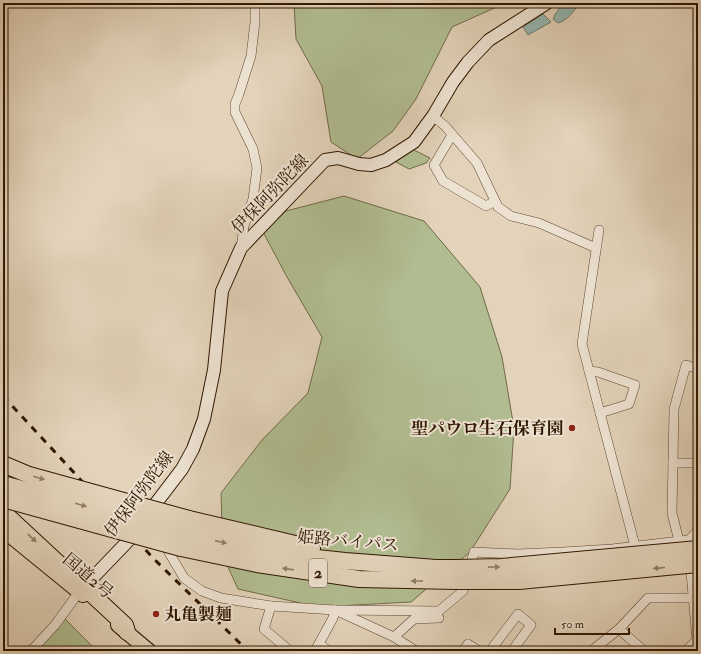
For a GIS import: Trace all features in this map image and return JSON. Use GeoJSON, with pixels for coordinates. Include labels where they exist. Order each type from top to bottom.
{"type":"FeatureCollection","features":[{"type":"Feature","properties":{"kind":"highway"},"geometry":{"type":"LineString","coordinates":[[3,464],[184,533]]}},
{"type":"Feature","properties":{"kind":"highway","name":"姫路バイパス"},"geometry":{"type":"LineString","coordinates":[[3,484],[184,533],[246,548],[346,562],[436,568],[456,574],[519,581],[698,564]]}},
{"type":"Feature","properties":{"kind":"highway","name":"姫路バイパス"},"geometry":{"type":"LineString","coordinates":[[3,499],[184,533],[257,564],[359,579],[456,574],[502,567],[694,545]]}},
{"type":"Feature","properties":{"kind":"highway"},"geometry":{"type":"LineString","coordinates":[[3,512],[82,590],[125,625],[127,632],[148,651]]}},
{"type":"Feature","properties":{"kind":"highway","name":"国道2号"},"geometry":{"type":"LineString","coordinates":[[3,530],[82,590]]}},
{"type":"Feature","properties":{"kind":"main road","name":"伊保阿弥陀線"},"geometry":{"type":"LineString","coordinates":[[82,590],[129,540],[182,469],[193,449],[204,419],[214,370],[222,291],[241,248],[325,160],[338,158],[359,164],[371,165],[386,160],[414,142],[433,116],[453,82],[468,62],[489,40],[547,3]]}},
{"type":"Feature","properties":{"kind":"street"},"geometry":{"type":"LineString","coordinates":[[241,248],[244,226],[253,199],[257,168],[253,149],[235,112],[235,104],[251,56],[255,22],[255,3]]}},
{"type":"Feature","properties":{"kind":"street"},"geometry":{"type":"LineString","coordinates":[[433,116],[445,126],[477,163],[498,207],[511,216],[539,223],[596,248]]}},
{"type":"Feature","properties":{"kind":"street"},"geometry":{"type":"LineString","coordinates":[[452,135],[434,165],[443,181],[486,206],[495,201]]}},
{"type":"Feature","properties":{"kind":"street"},"geometry":{"type":"LineString","coordinates":[[599,230],[582,344],[636,546]]}},
{"type":"Feature","properties":{"kind":"street"},"geometry":{"type":"LineString","coordinates":[[679,541],[672,513],[674,409],[686,366],[698,369]]}},
{"type":"Feature","properties":{"kind":"street"},"geometry":{"type":"LineString","coordinates":[[589,371],[598,372],[635,384],[630,404],[600,413]]}},
{"type":"Feature","properties":{"kind":"street"},"geometry":{"type":"LineString","coordinates":[[673,463],[698,463]]}},
{"type":"Feature","properties":{"kind":"street"},"geometry":{"type":"LineString","coordinates":[[161,498],[167,549],[184,578],[202,590],[221,598],[271,606],[335,610],[439,611],[463,591],[474,552],[518,554],[612,549],[679,541],[694,545]]}},
{"type":"Feature","properties":{"kind":"street"},"geometry":{"type":"LineString","coordinates":[[686,651],[697,640],[696,610],[692,598],[695,582],[694,545],[698,530]]}},
{"type":"Feature","properties":{"kind":"street"},"geometry":{"type":"LineString","coordinates":[[31,651],[55,625],[82,590]]}},
{"type":"Feature","properties":{"kind":"street"},"geometry":{"type":"LineString","coordinates":[[592,651],[619,630],[648,598],[692,598]]}},
{"type":"Feature","properties":{"kind":"street"},"geometry":{"type":"LineString","coordinates":[[271,606],[264,629],[290,651]]}},
{"type":"Feature","properties":{"kind":"street"},"geometry":{"type":"LineString","coordinates":[[335,610],[394,637],[416,651]]}},
{"type":"Feature","properties":{"kind":"street"},"geometry":{"type":"LineString","coordinates":[[329,651],[317,647],[333,618],[335,610]]}},
{"type":"Feature","properties":{"kind":"street"},"geometry":{"type":"LineString","coordinates":[[490,651],[518,614],[531,626],[512,651]]}},
{"type":"Feature","properties":{"kind":"street"},"geometry":{"type":"LineString","coordinates":[[394,637],[414,619],[439,618]]}},
{"type":"Feature","properties":{"kind":"street"},"geometry":{"type":"LineString","coordinates":[[619,630],[644,651]]}},
{"type":"Feature","properties":{"kind":"street"},"geometry":{"type":"LineString","coordinates":[[463,651],[468,644],[479,651]]}},
{"type":"Feature","properties":{"kind":"green space"},"geometry":{"type":"Polygon","coordinates":[[[294,3],[502,3],[501,5],[452,27],[416,99],[393,131],[357,159],[331,142],[322,86],[296,39],[294,3]]]}},
{"type":"Feature","properties":{"kind":"green space"},"geometry":{"type":"Polygon","coordinates":[[[410,150],[414,150],[430,158],[426,163],[409,169],[396,162],[410,150]]]}},
{"type":"Feature","properties":{"kind":"green space"},"geometry":{"type":"Polygon","coordinates":[[[344,196],[424,221],[480,287],[502,357],[514,428],[510,489],[470,552],[411,602],[318,607],[238,589],[223,556],[221,493],[262,440],[308,393],[322,337],[263,232],[286,211],[344,196]]]}},
{"type":"Feature","properties":{"kind":"green space"},"geometry":{"type":"Polygon","coordinates":[[[65,619],[97,651],[45,651],[40,647],[65,619]]]}},
{"type":"Feature","properties":{"kind":"water"},"geometry":{"type":"Polygon","coordinates":[[[565,3],[579,3],[568,18],[558,23],[553,19],[558,10],[565,3]]]}},
{"type":"Feature","properties":{"kind":"water"},"geometry":{"type":"Polygon","coordinates":[[[543,14],[551,22],[528,35],[523,27],[543,14]]]}},
{"type":"Feature","properties":{"kind":"railway"},"geometry":{"type":"LineString","coordinates":[[3,396],[154,559],[248,651]]}},
{"type":"Feature","properties":{"kind":"place","name":"聖パウロ生石保育園"},"geometry":{"type":"Point","coordinates":[572,428]}},
{"type":"Feature","properties":{"kind":"place","name":"丸亀製麺"},"geometry":{"type":"Point","coordinates":[156,614]}}]}
